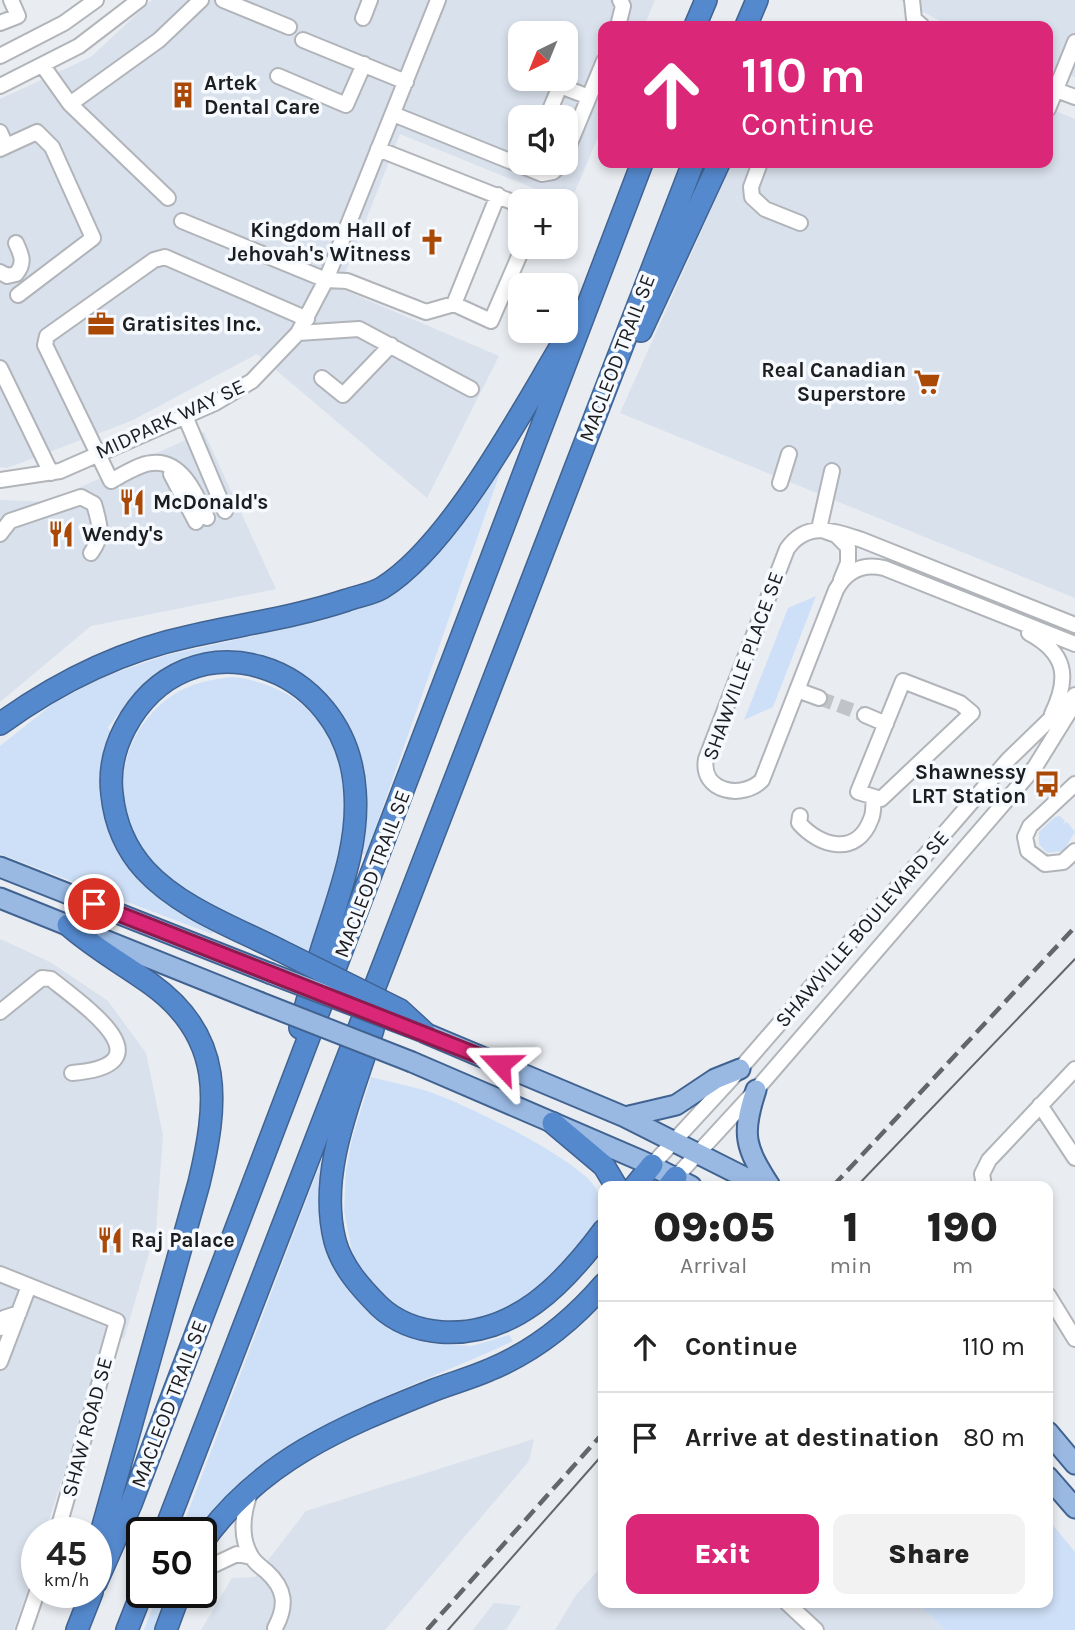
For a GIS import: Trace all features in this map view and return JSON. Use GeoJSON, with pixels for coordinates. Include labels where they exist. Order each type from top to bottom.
{"type":"FeatureCollection","features":[{"type":"Feature","properties":{"kind":"highway"},"geometry":{"type":"LineString","coordinates":[[697,21],[706,0]]}},
{"type":"Feature","properties":{"kind":"highway"},"geometry":{"type":"LineString","coordinates":[[748,21],[757,0]]}},
{"type":"Feature","properties":{"kind":"highway","name":"MACLEOD TRAIL SE"},"geometry":{"type":"LineString","coordinates":[[112,1547],[131,1504],[640,168]]}},
{"type":"Feature","properties":{"kind":"highway","name":"MACLEOD TRAIL SE"},"geometry":{"type":"LineString","coordinates":[[170,1517],[691,168]]}},
{"type":"Feature","properties":{"kind":"highway"},"geometry":{"type":"LineString","coordinates":[[610,375],[635,344],[717,168]]}},
{"type":"Feature","properties":{"kind":"highway"},"geometry":{"type":"LineString","coordinates":[[0,724],[58,685],[112,660],[188,636],[312,612],[381,589],[428,548],[491,460],[588,303]]}},
{"type":"Feature","properties":{"kind":"highway"},"geometry":{"type":"LineString","coordinates":[[267,1148],[349,862],[356,809],[354,776],[346,742],[332,716],[303,686],[264,667],[234,663],[202,666],[164,685],[132,715],[119,740],[111,769],[114,812],[130,852],[155,879],[216,919],[277,949],[400,1010],[425,1033]]}},
{"type":"Feature","properties":{"kind":"highway"},"geometry":{"type":"LineString","coordinates":[[68,925],[93,947],[152,985],[181,1010],[204,1049],[213,1095],[208,1146],[200,1183],[106,1517]]}},
{"type":"Feature","properties":{"kind":"highway"},"geometry":{"type":"LineString","coordinates":[[380,975],[384,993],[331,1177],[336,1242],[357,1285],[391,1317],[421,1331],[454,1333],[488,1328],[519,1315],[544,1298],[598,1237]]}},
{"type":"Feature","properties":{"kind":"highway"},"geometry":{"type":"LineString","coordinates":[[553,1124],[604,1166],[613,1181]]}},
{"type":"Feature","properties":{"kind":"highway"},"geometry":{"type":"LineString","coordinates":[[639,1181],[652,1166]]}},
{"type":"Feature","properties":{"kind":"highway"},"geometry":{"type":"LineString","coordinates":[[217,1523],[233,1502],[278,1465],[331,1435],[436,1389],[491,1370],[534,1346],[575,1314],[598,1290]]}},
{"type":"Feature","properties":{"kind":"highway"},"geometry":{"type":"LineString","coordinates":[[77,1630],[85,1608]]}},
{"type":"Feature","properties":{"kind":"highway"},"geometry":{"type":"LineString","coordinates":[[127,1630],[136,1608]]}},
{"type":"Feature","properties":{"kind":"highway"},"geometry":{"type":"LineString","coordinates":[[166,1630],[174,1608]]}},
{"type":"Feature","properties":{"kind":"main road"},"geometry":{"type":"LineString","coordinates":[[0,867],[425,1033],[625,1117],[752,1181]]}},
{"type":"Feature","properties":{"kind":"main road"},"geometry":{"type":"LineString","coordinates":[[0,898],[412,1062],[652,1166],[676,1181]]}},
{"type":"Feature","properties":{"kind":"main road"},"geometry":{"type":"LineString","coordinates":[[625,1117],[676,1104],[716,1079],[740,1069]]}},
{"type":"Feature","properties":{"kind":"main road"},"geometry":{"type":"LineString","coordinates":[[757,1090],[747,1118],[746,1137],[757,1166],[767,1181]]}},
{"type":"Feature","properties":{"kind":"main road"},"geometry":{"type":"LineString","coordinates":[[1053,1438],[1075,1464]]}},
{"type":"Feature","properties":{"kind":"main road"},"geometry":{"type":"LineString","coordinates":[[1053,1483],[1075,1508]]}},
{"type":"Feature","properties":{"kind":"street"},"geometry":{"type":"LineString","coordinates":[[0,23],[18,16],[11,0]]}},
{"type":"Feature","properties":{"kind":"street"},"geometry":{"type":"LineString","coordinates":[[0,56],[64,23],[96,0]]}},
{"type":"Feature","properties":{"kind":"street"},"geometry":{"type":"LineString","coordinates":[[0,86],[79,46],[139,0]]}},
{"type":"Feature","properties":{"kind":"street"},"geometry":{"type":"LineString","coordinates":[[70,104],[159,40],[201,0]]}},
{"type":"Feature","properties":{"kind":"street"},"geometry":{"type":"LineString","coordinates":[[223,0],[289,27]]}},
{"type":"Feature","properties":{"kind":"street"},"geometry":{"type":"LineString","coordinates":[[363,18],[370,0]]}},
{"type":"Feature","properties":{"kind":"street","name":"MIDPARK WAY SE"},"geometry":{"type":"LineString","coordinates":[[0,480],[51,473],[185,416],[252,381],[298,333],[326,280],[438,0]]}},
{"type":"Feature","properties":{"kind":"street"},"geometry":{"type":"LineString","coordinates":[[619,21],[623,6],[621,0]]}},
{"type":"Feature","properties":{"kind":"street"},"geometry":{"type":"LineString","coordinates":[[912,0],[916,21]]}},
{"type":"Feature","properties":{"kind":"street"},"geometry":{"type":"LineString","coordinates":[[303,40],[406,82]]}},
{"type":"Feature","properties":{"kind":"street"},"geometry":{"type":"LineString","coordinates":[[1053,83],[1075,42]]}},
{"type":"Feature","properties":{"kind":"street"},"geometry":{"type":"LineString","coordinates":[[278,76],[346,105],[364,64]]}},
{"type":"Feature","properties":{"kind":"street"},"geometry":{"type":"LineString","coordinates":[[43,66],[70,104],[168,198]]}},
{"type":"Feature","properties":{"kind":"street"},"geometry":{"type":"LineString","coordinates":[[578,124],[598,75]]}},
{"type":"Feature","properties":{"kind":"street"},"geometry":{"type":"LineString","coordinates":[[552,105],[559,86],[589,97]]}},
{"type":"Feature","properties":{"kind":"street"},"geometry":{"type":"LineString","coordinates":[[1053,88],[1075,97]]}},
{"type":"Feature","properties":{"kind":"street"},"geometry":{"type":"LineString","coordinates":[[393,114],[508,158]]}},
{"type":"Feature","properties":{"kind":"street"},"geometry":{"type":"LineString","coordinates":[[2,142],[37,132],[52,147],[93,238],[18,295]]}},
{"type":"Feature","properties":{"kind":"street"},"geometry":{"type":"LineString","coordinates":[[378,149],[508,200]]}},
{"type":"Feature","properties":{"kind":"street"},"geometry":{"type":"LineString","coordinates":[[758,168],[751,187],[752,197],[765,209],[800,223]]}},
{"type":"Feature","properties":{"kind":"street"},"geometry":{"type":"LineString","coordinates":[[454,304],[498,195]]}},
{"type":"Feature","properties":{"kind":"street"},"geometry":{"type":"LineString","coordinates":[[182,220],[326,280],[347,281],[426,312],[454,304],[491,321],[518,259]]}},
{"type":"Feature","properties":{"kind":"street"},"geometry":{"type":"LineString","coordinates":[[0,272],[7,276],[16,274],[22,267],[22,257],[16,243]]}},
{"type":"Feature","properties":{"kind":"street"},"geometry":{"type":"LineString","coordinates":[[202,520],[193,487],[166,465],[151,463],[111,481],[45,345],[47,336],[154,260],[175,259],[307,319]]}},
{"type":"Feature","properties":{"kind":"street"},"geometry":{"type":"LineString","coordinates":[[298,333],[359,329],[471,388]]}},
{"type":"Feature","properties":{"kind":"street"},"geometry":{"type":"LineString","coordinates":[[322,378],[343,395],[391,345]]}},
{"type":"Feature","properties":{"kind":"street"},"geometry":{"type":"LineString","coordinates":[[0,368],[51,473]]}},
{"type":"Feature","properties":{"kind":"street"},"geometry":{"type":"LineString","coordinates":[[185,416],[225,511]]}},
{"type":"Feature","properties":{"kind":"street"},"geometry":{"type":"LineString","coordinates":[[780,483],[789,454]]}},
{"type":"Feature","properties":{"kind":"street"},"geometry":{"type":"LineString","coordinates":[[832,471],[819,529],[862,541],[1075,625]]}},
{"type":"Feature","properties":{"kind":"street"},"geometry":{"type":"LineString","coordinates":[[0,534],[10,521],[81,497],[94,504],[102,528],[99,541],[90,553]]}},
{"type":"Feature","properties":{"kind":"street","name":"SHAWVILLE PLACE SE"},"geometry":{"type":"LineString","coordinates":[[819,529],[836,536],[848,547],[848,563],[836,590],[762,780],[752,789],[741,792],[727,791],[715,784],[707,774],[706,759],[787,549],[797,536],[819,529]]}},
{"type":"Feature","properties":{"kind":"street"},"geometry":{"type":"LineString","coordinates":[[836,590],[850,573],[875,565],[1075,644]]}},
{"type":"Feature","properties":{"kind":"street"},"geometry":{"type":"LineString","coordinates":[[978,605],[1042,640],[1059,661],[1065,678],[1063,690],[1046,726]]}},
{"type":"Feature","properties":{"kind":"street"},"geometry":{"type":"LineString","coordinates":[[903,681],[960,703],[972,713],[881,799],[858,792],[886,724],[903,681]]}},
{"type":"Feature","properties":{"kind":"street"},"geometry":{"type":"LineString","coordinates":[[797,690],[819,698]]}},
{"type":"Feature","properties":{"kind":"street","name":"SHAWVILLE BOULEVARD SE"},"geometry":{"type":"LineString","coordinates":[[652,1166],[740,1069],[1008,760],[1075,695]]}},
{"type":"Feature","properties":{"kind":"street","name":"SHAWVILLE BOULEVARD SE"},"geometry":{"type":"LineString","coordinates":[[680,1181],[698,1153],[757,1090],[1035,767],[1075,702]]}},
{"type":"Feature","properties":{"kind":"street"},"geometry":{"type":"LineString","coordinates":[[864,715],[886,724]]}},
{"type":"Feature","properties":{"kind":"street"},"geometry":{"type":"LineString","coordinates":[[1075,785],[1030,826],[1025,837],[1031,855],[1045,864],[1063,862],[1075,851]]}},
{"type":"Feature","properties":{"kind":"street"},"geometry":{"type":"LineString","coordinates":[[800,816],[799,823],[817,839],[831,846],[845,844],[860,835],[871,819],[874,797]]}},
{"type":"Feature","properties":{"kind":"street"},"geometry":{"type":"LineString","coordinates":[[0,1012],[42,978],[51,979],[99,1017],[115,1036],[120,1050],[117,1057],[98,1071],[72,1073]]}},
{"type":"Feature","properties":{"kind":"street"},"geometry":{"type":"LineString","coordinates":[[983,1181],[982,1174],[989,1160],[1075,1069]]}},
{"type":"Feature","properties":{"kind":"street"},"geometry":{"type":"LineString","coordinates":[[1040,1105],[1075,1158]]}},
{"type":"Feature","properties":{"kind":"street"},"geometry":{"type":"LineString","coordinates":[[0,1274],[29,1286],[0,1362]]}},
{"type":"Feature","properties":{"kind":"street","name":"SHAW ROAD SE"},"geometry":{"type":"LineString","coordinates":[[29,1286],[117,1321],[62,1517]]}},
{"type":"Feature","properties":{"kind":"street"},"geometry":{"type":"LineString","coordinates":[[1053,1303],[1075,1339]]}},
{"type":"Feature","properties":{"kind":"street"},"geometry":{"type":"LineString","coordinates":[[0,1328],[4,1318],[19,1313]]}},
{"type":"Feature","properties":{"kind":"street"},"geometry":{"type":"LineString","coordinates":[[252,1485],[243,1518],[244,1537],[251,1557],[272,1576],[284,1596],[284,1612],[275,1628]]}},
{"type":"Feature","properties":{"kind":"street"},"geometry":{"type":"LineString","coordinates":[[217,1563],[237,1554],[251,1557]]}},
{"type":"Feature","properties":{"kind":"street"},"geometry":{"type":"LineString","coordinates":[[24,1630],[32,1608]]}},
{"type":"Feature","properties":{"kind":"street"},"geometry":{"type":"LineString","coordinates":[[792,1608],[816,1630]]}},
{"type":"Feature","properties":{"kind":"shaded area"},"geometry":{"type":"Polygon","coordinates":[[[152,0],[655,0],[646,21],[598,21],[598,137],[576,189],[536,189],[400,134],[339,288],[499,356],[427,498],[257,354],[131,421],[7,468],[0,467],[0,99],[91,57],[152,0]]]}},
{"type":"Feature","properties":{"kind":"shaded area"},"geometry":{"type":"Polygon","coordinates":[[[900,0],[1075,0],[1075,77],[1053,68],[1053,21],[940,21],[900,0]]]}},
{"type":"Feature","properties":{"kind":"shaded area"},"geometry":{"type":"Polygon","coordinates":[[[1053,110],[1075,119],[1075,598],[620,413],[730,168],[1053,168],[1053,110]]]}},
{"type":"Feature","properties":{"kind":"shaded area"},"geometry":{"type":"Polygon","coordinates":[[[204,432],[276,589],[91,626],[0,702],[0,500],[47,502],[204,432]]]}},
{"type":"Feature","properties":{"kind":"shaded area"},"geometry":{"type":"Polygon","coordinates":[[[496,464],[502,467],[366,855],[359,853],[361,776],[281,667],[158,679],[129,701],[108,727],[112,735],[113,833],[215,928],[212,934],[0,854],[0,746],[54,703],[103,677],[167,655],[325,620],[380,596],[496,464]]]}},
{"type":"Feature","properties":{"kind":"shaded area"},"geometry":{"type":"Polygon","coordinates":[[[816,596],[773,707],[744,720],[788,608],[816,596]]]}},
{"type":"Feature","properties":{"kind":"shaded area"},"geometry":{"type":"Polygon","coordinates":[[[233,677],[265,684],[291,697],[312,714],[328,735],[339,760],[345,788],[346,818],[342,849],[312,952],[306,953],[245,925],[182,889],[150,862],[136,842],[127,820],[123,797],[124,773],[129,751],[139,730],[154,711],[187,687],[233,677]]]}},
{"type":"Feature","properties":{"kind":"shaded area"},"geometry":{"type":"Polygon","coordinates":[[[1060,816],[1065,821],[1063,824],[1067,822],[1075,832],[1063,851],[1047,853],[1039,844],[1039,832],[1055,817],[1060,816]]]}},
{"type":"Feature","properties":{"kind":"shaded area"},"geometry":{"type":"Polygon","coordinates":[[[0,939],[50,962],[108,1001],[146,1053],[163,1135],[156,1229],[124,1339],[108,1333],[50,1517],[21,1517],[21,1608],[14,1630],[0,1630],[0,939]]]}},
{"type":"Feature","properties":{"kind":"shaded area"},"geometry":{"type":"Polygon","coordinates":[[[371,1077],[427,1091],[467,1107],[523,1136],[575,1168],[591,1182],[598,1194],[598,1230],[523,1309],[449,1329],[392,1308],[364,1278],[353,1256],[344,1211],[346,1171],[352,1139],[371,1077]]]}},
{"type":"Feature","properties":{"kind":"shaded area"},"geometry":{"type":"Polygon","coordinates":[[[324,1154],[331,1156],[351,1291],[367,1310],[385,1325],[427,1343],[472,1346],[509,1335],[513,1341],[375,1401],[322,1429],[271,1465],[217,1517],[186,1517],[324,1154]]]}},
{"type":"Feature","properties":{"kind":"shaded area"},"geometry":{"type":"Polygon","coordinates":[[[534,1439],[529,1461],[385,1630],[201,1630],[214,1608],[217,1608],[217,1603],[232,1578],[255,1577],[306,1511],[534,1439]]]}},
{"type":"Feature","properties":{"kind":"shaded area"},"geometry":{"type":"Polygon","coordinates":[[[1053,1525],[1075,1552],[1075,1630],[946,1630],[922,1608],[1053,1608],[1053,1525]]]}},
{"type":"Feature","properties":{"kind":"shaded area"},"geometry":{"type":"Polygon","coordinates":[[[598,1571],[598,1608],[922,1608],[946,1630],[555,1630],[576,1595],[598,1571]]]}},
{"type":"Feature","properties":{"kind":"shaded area"},"geometry":{"type":"Polygon","coordinates":[[[494,1603],[521,1606],[506,1630],[473,1630],[494,1603]]]}},
{"type":"Feature","properties":{"kind":"shaded area"},"geometry":{"type":"Polygon","coordinates":[[[152,1608],[166,1608],[156,1630],[144,1630],[152,1608]]]}},
{"type":"Feature","properties":{"kind":"tunnel"},"geometry":{"type":"LineString","coordinates":[[819,698],[865,715]]}},
{"type":"Feature","properties":{"kind":"tram line"},"geometry":{"type":"LineString","coordinates":[[862,1181],[1075,959]]}},
{"type":"Feature","properties":{"kind":"tram line"},"geometry":{"type":"LineString","coordinates":[[448,1630],[598,1460]]}},
{"type":"Feature","properties":{"kind":"railway"},"geometry":{"type":"LineString","coordinates":[[838,1181],[1075,927]]}},
{"type":"Feature","properties":{"kind":"railway"},"geometry":{"type":"LineString","coordinates":[[427,1630],[598,1439]]}},
{"type":"Feature","properties":{"kind":"place","name":"Artek Dental Care"},"geometry":{"type":"Point","coordinates":[183,95]}},
{"type":"Feature","properties":{"kind":"place","name":"Kingdom Hall of Jehovah's Witness"},"geometry":{"type":"Point","coordinates":[432,242]}},
{"type":"Feature","properties":{"kind":"place","name":"Gratisites Inc."},"geometry":{"type":"Point","coordinates":[101,324]}},
{"type":"Feature","properties":{"kind":"place","name":"Real Canadian Superstore"},"geometry":{"type":"Point","coordinates":[927,382]}},
{"type":"Feature","properties":{"kind":"place","name":"McDonald's"},"geometry":{"type":"Point","coordinates":[132,502]}},
{"type":"Feature","properties":{"kind":"place","name":"Wendy's"},"geometry":{"type":"Point","coordinates":[61,534]}},
{"type":"Feature","properties":{"kind":"place","name":"Shawnessy LRT Station"},"geometry":{"type":"Point","coordinates":[1047,784]}},
{"type":"Feature","properties":{"kind":"place","name":"Raj Palace"},"geometry":{"type":"Point","coordinates":[110,1240]}},
{"type":"Feature","properties":{"kind":"route"},"geometry":{"type":"LineString","coordinates":[[94,904],[500,1064]]}}]}
